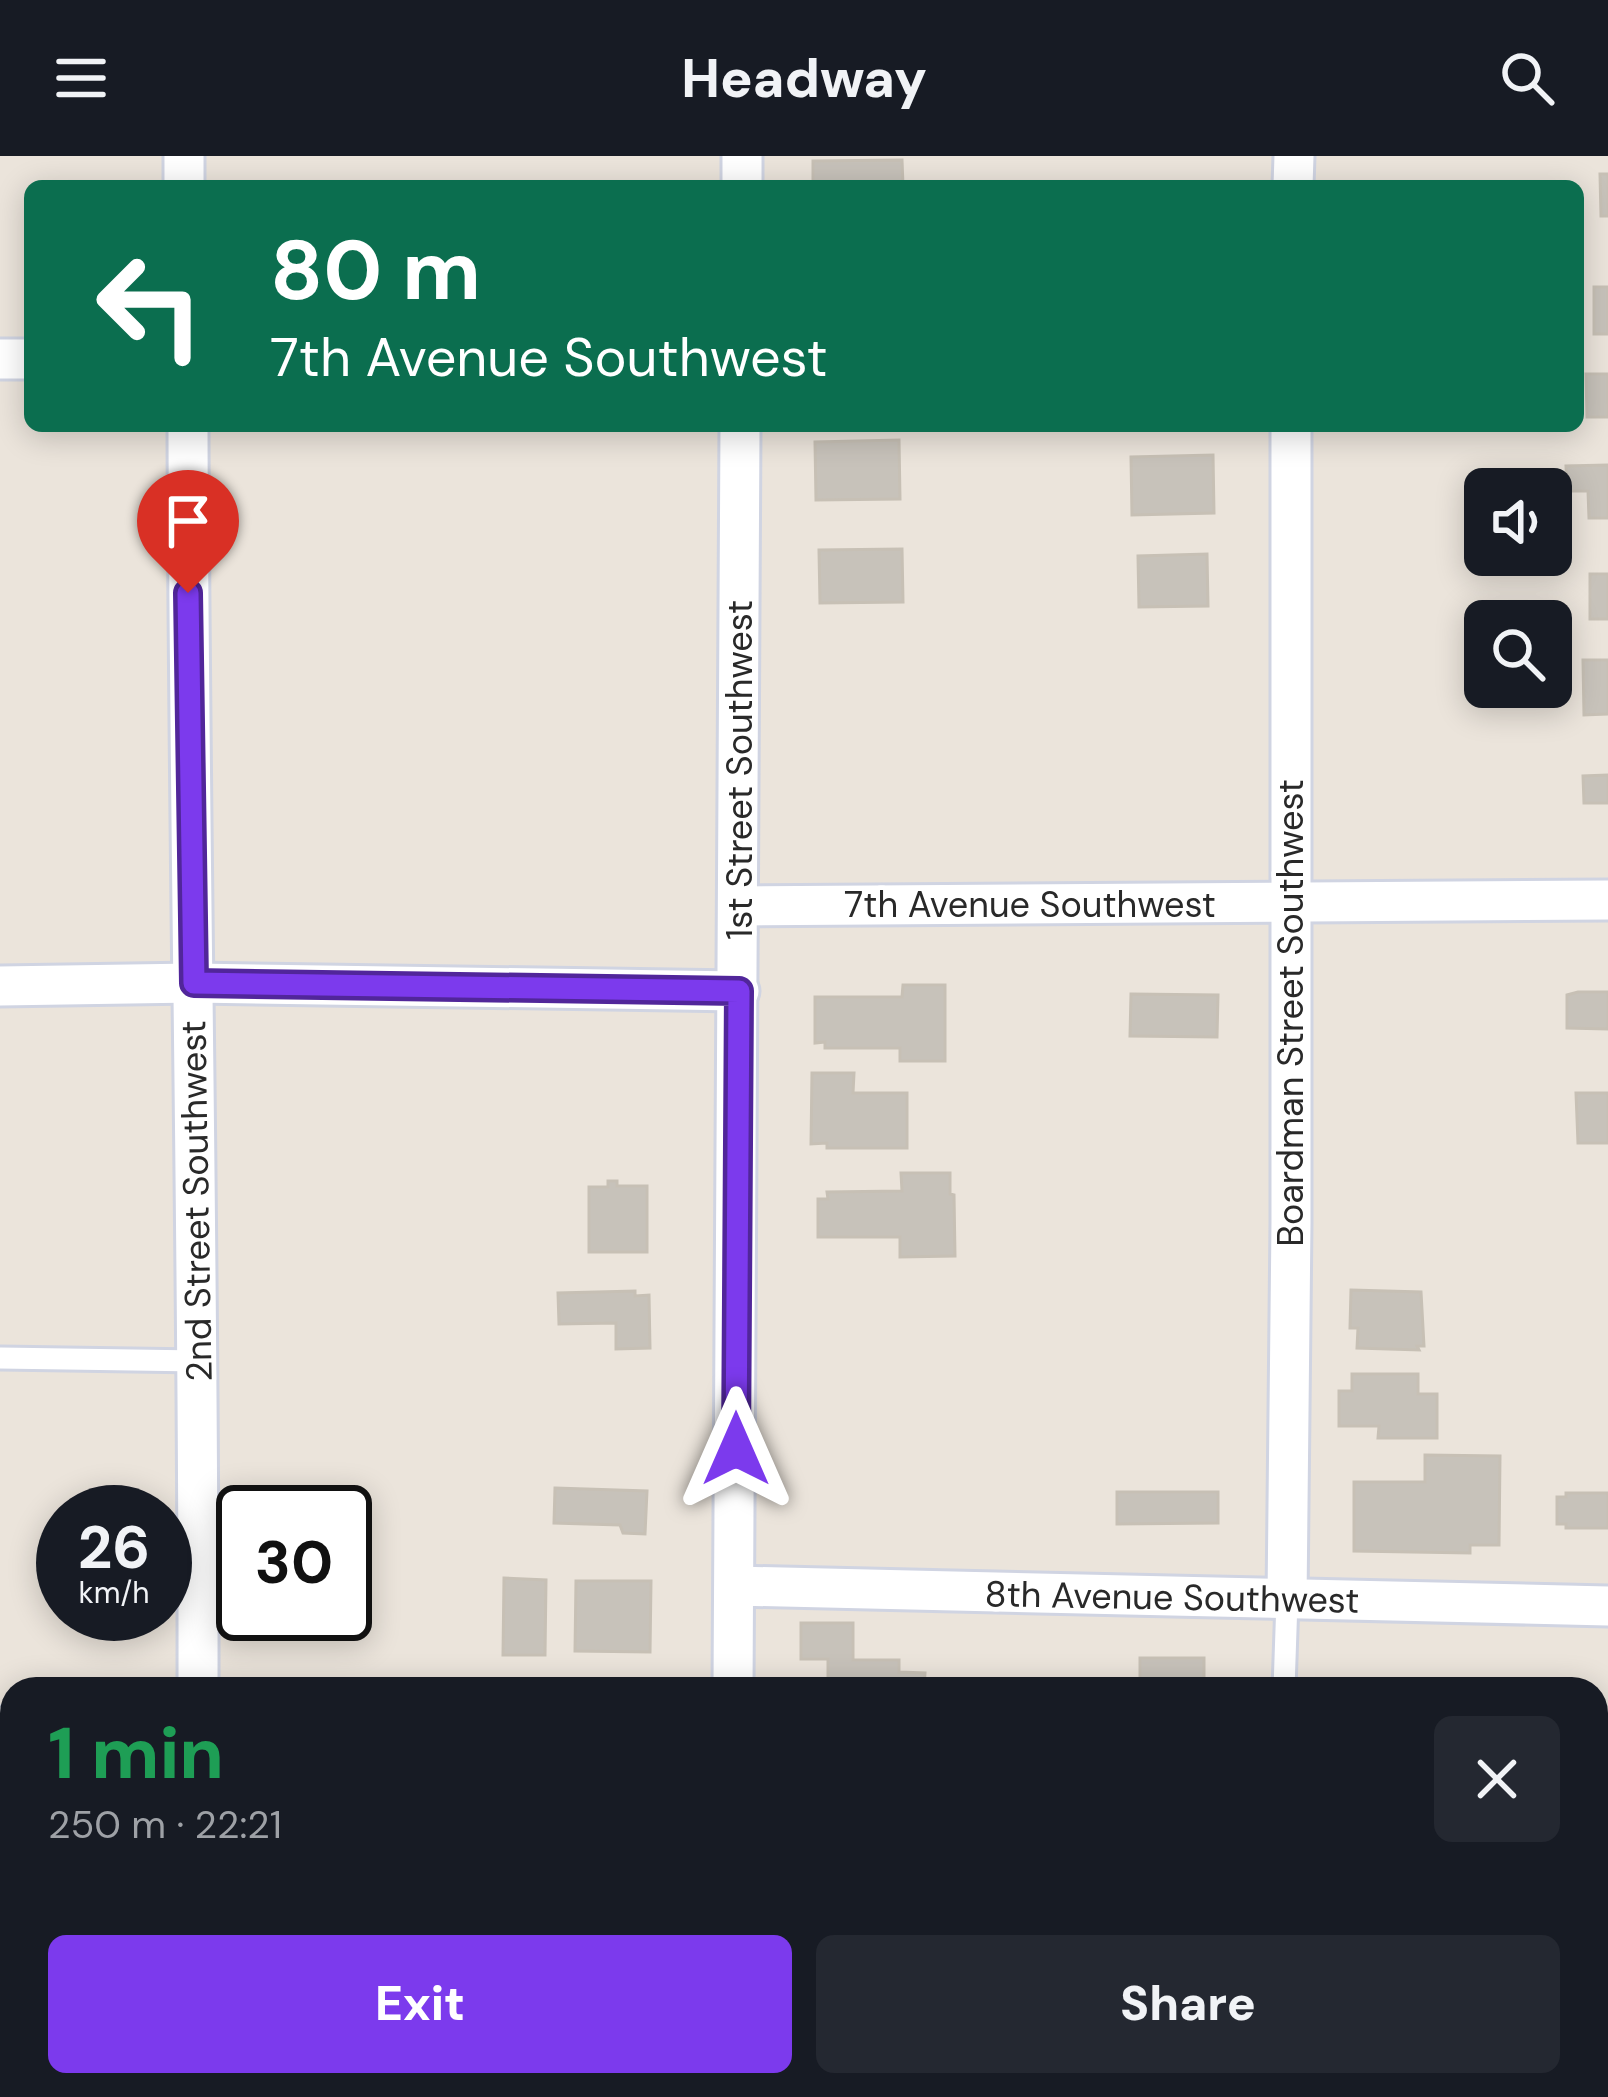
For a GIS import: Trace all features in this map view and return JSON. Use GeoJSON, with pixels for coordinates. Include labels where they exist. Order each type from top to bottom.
{"type":"FeatureCollection","features":[{"type":"Feature","properties":{"kind":"street","name":"2nd Street Southwest"},"geometry":{"type":"LineString","coordinates":[[188,432],[198,1677]]}},
{"type":"Feature","properties":{"kind":"street","name":"1st Street Southwest"},"geometry":{"type":"LineString","coordinates":[[734,1677],[740,432]]}},
{"type":"Feature","properties":{"kind":"street","name":"Boardman Street Southwest"},"geometry":{"type":"LineString","coordinates":[[1287,1600],[1291,432]]}},
{"type":"Feature","properties":{"kind":"street","name":"7th Avenue Southwest"},"geometry":{"type":"LineString","coordinates":[[739,906],[1608,900]]}},
{"type":"Feature","properties":{"kind":"street"},"geometry":{"type":"LineString","coordinates":[[0,986],[194,983],[739,991]]}},
{"type":"Feature","properties":{"kind":"street","name":"8th Avenue Southwest"},"geometry":{"type":"LineString","coordinates":[[736,1586],[1608,1606]]}},
{"type":"Feature","properties":{"kind":"lane"},"geometry":{"type":"LineString","coordinates":[[0,1358],[199,1361]]}},
{"type":"Feature","properties":{"kind":"lane"},"geometry":{"type":"LineString","coordinates":[[1284,1677],[1287,1600]]}},
{"type":"Feature","properties":{"kind":"building"},"geometry":{"type":"Polygon","coordinates":[[[902,160],[903,180],[813,180],[813,161],[902,160]]]}},
{"type":"Feature","properties":{"kind":"building"},"geometry":{"type":"Polygon","coordinates":[[[1600,174],[1608,174],[1608,216],[1601,216],[1600,174]]]}},
{"type":"Feature","properties":{"kind":"building"},"geometry":{"type":"Polygon","coordinates":[[[1594,287],[1608,287],[1608,334],[1594,334],[1594,287]]]}},
{"type":"Feature","properties":{"kind":"building"},"geometry":{"type":"Polygon","coordinates":[[[1586,374],[1608,374],[1608,417],[1587,417],[1586,374]]]}},
{"type":"Feature","properties":{"kind":"building"},"geometry":{"type":"Polygon","coordinates":[[[899,440],[900,499],[816,500],[815,442],[899,440]]]}},
{"type":"Feature","properties":{"kind":"building"},"geometry":{"type":"Polygon","coordinates":[[[1213,455],[1214,513],[1132,515],[1131,457],[1213,455]]]}},
{"type":"Feature","properties":{"kind":"building"},"geometry":{"type":"Polygon","coordinates":[[[1608,465],[1608,518],[1589,518],[1588,491],[1572,491],[1572,468],[1566,466],[1608,465]]]}},
{"type":"Feature","properties":{"kind":"building"},"geometry":{"type":"Polygon","coordinates":[[[902,549],[903,602],[820,603],[819,550],[902,549]]]}},
{"type":"Feature","properties":{"kind":"building"},"geometry":{"type":"Polygon","coordinates":[[[1207,554],[1208,606],[1139,607],[1138,556],[1207,554]]]}},
{"type":"Feature","properties":{"kind":"building"},"geometry":{"type":"Polygon","coordinates":[[[1590,574],[1608,574],[1608,619],[1590,619],[1590,574]]]}},
{"type":"Feature","properties":{"kind":"building"},"geometry":{"type":"Polygon","coordinates":[[[1583,660],[1608,660],[1608,714],[1584,715],[1583,660]]]}},
{"type":"Feature","properties":{"kind":"building"},"geometry":{"type":"Polygon","coordinates":[[[1608,775],[1608,803],[1584,803],[1583,776],[1608,775]]]}},
{"type":"Feature","properties":{"kind":"building"},"geometry":{"type":"Polygon","coordinates":[[[903,985],[945,985],[945,1061],[900,1061],[900,1048],[825,1048],[825,1042],[815,1043],[815,997],[902,997],[903,985]]]}},
{"type":"Feature","properties":{"kind":"building"},"geometry":{"type":"Polygon","coordinates":[[[1608,992],[1608,1029],[1567,1028],[1567,995],[1608,992]]]}},
{"type":"Feature","properties":{"kind":"building"},"geometry":{"type":"Polygon","coordinates":[[[1131,994],[1218,995],[1217,1037],[1130,1036],[1131,994]]]}},
{"type":"Feature","properties":{"kind":"building"},"geometry":{"type":"Polygon","coordinates":[[[812,1073],[854,1073],[853,1093],[907,1093],[907,1148],[811,1144],[812,1073]]]}},
{"type":"Feature","properties":{"kind":"building"},"geometry":{"type":"Polygon","coordinates":[[[1576,1093],[1608,1093],[1608,1143],[1578,1143],[1576,1093]]]}},
{"type":"Feature","properties":{"kind":"building"},"geometry":{"type":"Polygon","coordinates":[[[901,1173],[950,1173],[955,1256],[900,1257],[900,1237],[818,1237],[818,1199],[828,1199],[827,1192],[902,1191],[901,1173]]]}},
{"type":"Feature","properties":{"kind":"building"},"geometry":{"type":"Polygon","coordinates":[[[608,1181],[617,1181],[617,1186],[647,1186],[647,1252],[589,1252],[589,1187],[608,1187],[608,1181]]]}},
{"type":"Feature","properties":{"kind":"building"},"geometry":{"type":"Polygon","coordinates":[[[1351,1290],[1421,1292],[1424,1346],[1417,1346],[1419,1350],[1357,1348],[1358,1328],[1350,1328],[1351,1290]]]}},
{"type":"Feature","properties":{"kind":"building"},"geometry":{"type":"Polygon","coordinates":[[[635,1291],[635,1296],[649,1295],[650,1348],[616,1349],[616,1323],[559,1324],[558,1293],[635,1291]]]}},
{"type":"Feature","properties":{"kind":"building"},"geometry":{"type":"Polygon","coordinates":[[[1352,1374],[1418,1374],[1418,1394],[1437,1394],[1437,1438],[1378,1438],[1379,1426],[1339,1426],[1339,1391],[1352,1391],[1352,1374]]]}},
{"type":"Feature","properties":{"kind":"building"},"geometry":{"type":"Polygon","coordinates":[[[1425,1455],[1500,1456],[1499,1545],[1470,1545],[1470,1553],[1354,1551],[1354,1482],[1425,1482],[1425,1455]]]}},
{"type":"Feature","properties":{"kind":"building"},"geometry":{"type":"Polygon","coordinates":[[[555,1488],[647,1491],[645,1534],[623,1533],[620,1525],[554,1523],[555,1488]]]}},
{"type":"Feature","properties":{"kind":"building"},"geometry":{"type":"Polygon","coordinates":[[[1117,1492],[1218,1492],[1218,1523],[1117,1524],[1117,1492]]]}},
{"type":"Feature","properties":{"kind":"building"},"geometry":{"type":"Polygon","coordinates":[[[1566,1493],[1608,1493],[1608,1528],[1557,1524],[1557,1497],[1566,1497],[1566,1493]]]}},
{"type":"Feature","properties":{"kind":"building"},"geometry":{"type":"Polygon","coordinates":[[[504,1578],[546,1580],[545,1655],[503,1655],[504,1578]]]}},
{"type":"Feature","properties":{"kind":"building"},"geometry":{"type":"Polygon","coordinates":[[[576,1581],[651,1581],[650,1652],[575,1651],[576,1581]]]}},
{"type":"Feature","properties":{"kind":"building"},"geometry":{"type":"Polygon","coordinates":[[[801,1623],[853,1623],[853,1660],[899,1660],[899,1672],[925,1673],[925,1677],[828,1677],[828,1659],[801,1659],[801,1623]]]}},
{"type":"Feature","properties":{"kind":"building"},"geometry":{"type":"Polygon","coordinates":[[[1140,1658],[1204,1658],[1204,1677],[1140,1677],[1140,1658]]]}},
{"type":"Feature","properties":{"kind":"route"},"geometry":{"type":"LineString","coordinates":[[188,593],[194,983],[739,991],[736,1449]]}}]}
